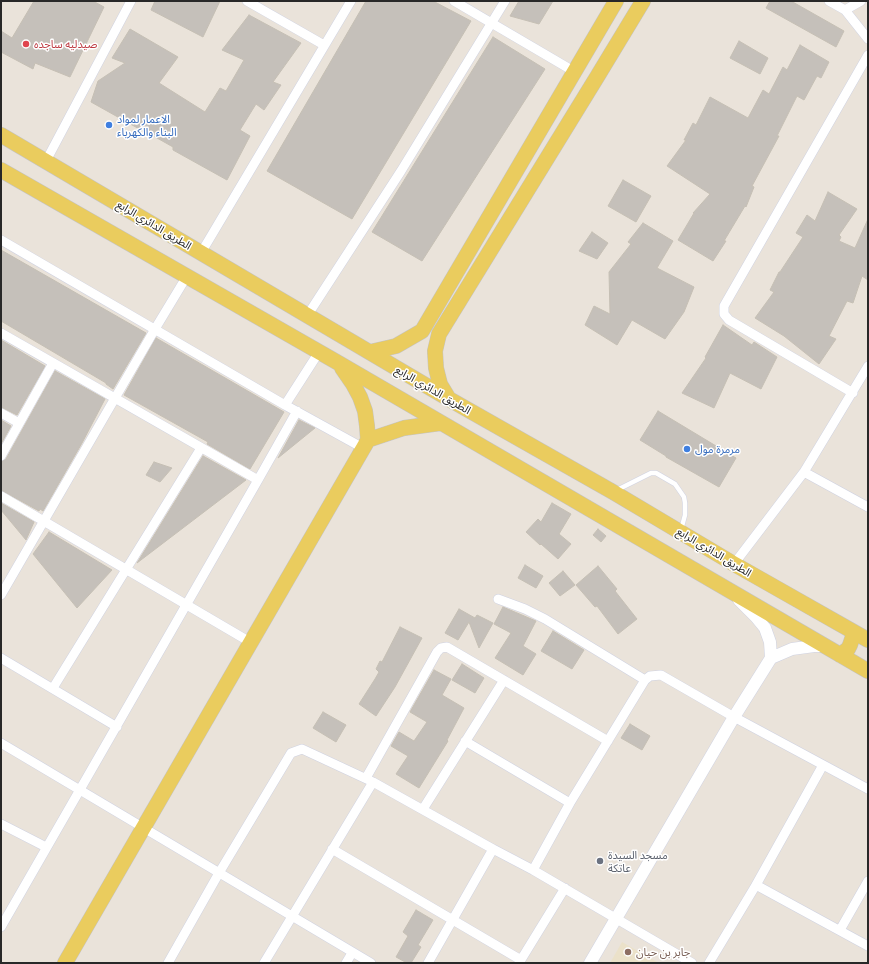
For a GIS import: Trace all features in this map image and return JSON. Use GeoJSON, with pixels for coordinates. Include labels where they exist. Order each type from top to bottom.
{"type":"FeatureCollection","features":[{"type":"Feature","properties":{"kind":"main road"},"geometry":{"type":"LineString","coordinates":[[370,352],[396,346],[422,331],[616,1]]}},
{"type":"Feature","properties":{"kind":"main road"},"geometry":{"type":"LineString","coordinates":[[449,399],[440,384],[436,368],[435,351],[439,334],[597,78],[642,1]]}},
{"type":"Feature","properties":{"kind":"main road","name":"الطريق الدائري الرابع"},"geometry":{"type":"LineString","coordinates":[[1,135],[307,316],[613,492],[734,564],[863,634]]}},
{"type":"Feature","properties":{"kind":"main road"},"geometry":{"type":"LineString","coordinates":[[1,170],[335,361],[868,671]]}},
{"type":"Feature","properties":{"kind":"main road"},"geometry":{"type":"LineString","coordinates":[[65,963],[366,444],[366,418],[360,397],[349,378],[335,361]]}},
{"type":"Feature","properties":{"kind":"main road"},"geometry":{"type":"LineString","coordinates":[[366,444],[404,428],[441,423]]}},
{"type":"Feature","properties":{"kind":"main road"},"geometry":{"type":"LineString","coordinates":[[840,655],[848,649],[853,636],[863,634]]}},
{"type":"Feature","properties":{"kind":"street"},"geometry":{"type":"LineString","coordinates":[[247,1],[324,45]]}},
{"type":"Feature","properties":{"kind":"street"},"geometry":{"type":"LineString","coordinates":[[201,253],[351,1]]}},
{"type":"Feature","properties":{"kind":"street"},"geometry":{"type":"LineString","coordinates":[[454,1],[575,72]]}},
{"type":"Feature","properties":{"kind":"street"},"geometry":{"type":"LineString","coordinates":[[307,316],[400,171],[505,1]]}},
{"type":"Feature","properties":{"kind":"street"},"geometry":{"type":"LineString","coordinates":[[829,1],[845,10],[868,39]]}},
{"type":"Feature","properties":{"kind":"street"},"geometry":{"type":"LineString","coordinates":[[845,10],[861,1]]}},
{"type":"Feature","properties":{"kind":"street"},"geometry":{"type":"LineString","coordinates":[[46,161],[128,2]]}},
{"type":"Feature","properties":{"kind":"street"},"geometry":{"type":"LineString","coordinates":[[852,393],[729,320],[724,314],[724,306],[868,55]]}},
{"type":"Feature","properties":{"kind":"street"},"geometry":{"type":"LineString","coordinates":[[1,240],[285,405],[366,444]]}},
{"type":"Feature","properties":{"kind":"street"},"geometry":{"type":"LineString","coordinates":[[1,595],[187,276]]}},
{"type":"Feature","properties":{"kind":"street"},"geometry":{"type":"LineString","coordinates":[[1,333],[258,480]]}},
{"type":"Feature","properties":{"kind":"street"},"geometry":{"type":"LineString","coordinates":[[285,405],[319,352]]}},
{"type":"Feature","properties":{"kind":"street"},"geometry":{"type":"LineString","coordinates":[[1,456],[53,363]]}},
{"type":"Feature","properties":{"kind":"street"},"geometry":{"type":"LineString","coordinates":[[734,564],[804,472],[868,366]]}},
{"type":"Feature","properties":{"kind":"street"},"geometry":{"type":"LineString","coordinates":[[1,927],[297,411]]}},
{"type":"Feature","properties":{"kind":"street"},"geometry":{"type":"LineString","coordinates":[[1,413],[19,423]]}},
{"type":"Feature","properties":{"kind":"street"},"geometry":{"type":"LineString","coordinates":[[53,688],[201,448]]}},
{"type":"Feature","properties":{"kind":"street"},"geometry":{"type":"LineString","coordinates":[[804,472],[868,508]]}},
{"type":"Feature","properties":{"kind":"street"},"geometry":{"type":"LineString","coordinates":[[1,496],[250,642]]}},
{"type":"Feature","properties":{"kind":"street"},"geometry":{"type":"LineString","coordinates":[[729,590],[765,628],[770,642],[771,658]]}},
{"type":"Feature","properties":{"kind":"street"},"geometry":{"type":"LineString","coordinates":[[498,599],[525,609],[646,680]]}},
{"type":"Feature","properties":{"kind":"street"},"geometry":{"type":"LineString","coordinates":[[590,963],[734,717],[771,658],[792,649],[825,646]]}},
{"type":"Feature","properties":{"kind":"street"},"geometry":{"type":"LineString","coordinates":[[264,963],[332,849],[437,652],[441,648],[447,647],[608,741]]}},
{"type":"Feature","properties":{"kind":"street"},"geometry":{"type":"LineString","coordinates":[[1,658],[117,727]]}},
{"type":"Feature","properties":{"kind":"street"},"geometry":{"type":"LineString","coordinates":[[533,870],[570,803],[646,680],[650,676],[661,675],[734,717],[868,789]]}},
{"type":"Feature","properties":{"kind":"street"},"geometry":{"type":"LineString","coordinates":[[423,809],[504,680]]}},
{"type":"Feature","properties":{"kind":"street"},"geometry":{"type":"LineString","coordinates":[[465,741],[570,803]]}},
{"type":"Feature","properties":{"kind":"street"},"geometry":{"type":"LineString","coordinates":[[1,743],[371,963]]}},
{"type":"Feature","properties":{"kind":"street"},"geometry":{"type":"LineString","coordinates":[[168,963],[219,873],[291,753],[302,749],[370,780],[423,809],[565,888],[692,963]]}},
{"type":"Feature","properties":{"kind":"street"},"geometry":{"type":"LineString","coordinates":[[709,963],[756,885],[823,765]]}},
{"type":"Feature","properties":{"kind":"street"},"geometry":{"type":"LineString","coordinates":[[1,824],[46,847]]}},
{"type":"Feature","properties":{"kind":"street"},"geometry":{"type":"LineString","coordinates":[[332,849],[520,961],[565,888]]}},
{"type":"Feature","properties":{"kind":"street"},"geometry":{"type":"LineString","coordinates":[[428,963],[493,849]]}},
{"type":"Feature","properties":{"kind":"street"},"geometry":{"type":"LineString","coordinates":[[840,930],[868,882]]}},
{"type":"Feature","properties":{"kind":"street"},"geometry":{"type":"LineString","coordinates":[[756,885],[868,946]]}},
{"type":"Feature","properties":{"kind":"street"},"geometry":{"type":"LineString","coordinates":[[346,963],[352,953]]}},
{"type":"Feature","properties":{"kind":"lane"},"geometry":{"type":"LineString","coordinates":[[613,492],[651,473],[656,473],[675,484],[684,497],[685,503],[685,515],[681,532]]}},
{"type":"Feature","properties":{"kind":"shaded area","name":"جابر بن حيان"},"geometry":{"type":"Polygon","coordinates":[[[622,942],[659,963],[610,963],[622,942]]]}},
{"type":"Feature","properties":{"kind":"building"},"geometry":{"type":"Polygon","coordinates":[[[34,1],[93,1],[104,7],[70,77],[35,63],[33,69],[1,52],[1,31],[12,38],[34,1]]]}},
{"type":"Feature","properties":{"kind":"building"},"geometry":{"type":"Polygon","coordinates":[[[155,1],[220,1],[203,37],[151,10],[155,1]]]}},
{"type":"Feature","properties":{"kind":"building"},"geometry":{"type":"Polygon","coordinates":[[[366,1],[433,1],[471,21],[352,219],[267,171],[366,1]]]}},
{"type":"Feature","properties":{"kind":"building"},"geometry":{"type":"Polygon","coordinates":[[[519,1],[553,1],[539,24],[510,16],[519,1]]]}},
{"type":"Feature","properties":{"kind":"building"},"geometry":{"type":"Polygon","coordinates":[[[770,1],[791,1],[844,31],[836,47],[766,8],[770,1]]]}},
{"type":"Feature","properties":{"kind":"building"},"geometry":{"type":"Polygon","coordinates":[[[249,15],[301,43],[273,82],[281,85],[264,110],[256,104],[240,130],[250,136],[227,180],[173,150],[173,147],[91,102],[98,81],[125,63],[112,58],[130,29],[178,57],[159,83],[205,112],[220,88],[226,91],[244,60],[222,50],[249,15]]]}},
{"type":"Feature","properties":{"kind":"building"},"geometry":{"type":"Polygon","coordinates":[[[493,37],[545,69],[422,261],[372,232],[493,37]]]}},
{"type":"Feature","properties":{"kind":"building"},"geometry":{"type":"Polygon","coordinates":[[[739,41],[768,58],[760,74],[730,58],[739,41]]]}},
{"type":"Feature","properties":{"kind":"building"},"geometry":{"type":"Polygon","coordinates":[[[800,45],[829,62],[821,78],[817,76],[804,100],[797,96],[777,136],[779,136],[752,186],[754,187],[746,207],[745,206],[713,261],[678,240],[693,213],[710,194],[667,166],[686,140],[684,140],[693,123],[696,125],[710,97],[748,118],[763,90],[769,94],[783,67],[787,70],[800,45]]]}},
{"type":"Feature","properties":{"kind":"building"},"geometry":{"type":"Polygon","coordinates":[[[623,180],[651,196],[636,222],[608,206],[623,180]]]}},
{"type":"Feature","properties":{"kind":"building"},"geometry":{"type":"Polygon","coordinates":[[[828,192],[857,209],[839,235],[841,237],[839,241],[855,248],[868,219],[868,280],[862,276],[853,303],[847,301],[829,336],[836,339],[819,364],[784,336],[755,318],[774,292],[770,290],[779,272],[803,237],[796,233],[807,215],[815,221],[828,192]]]}},
{"type":"Feature","properties":{"kind":"building"},"geometry":{"type":"Polygon","coordinates":[[[643,223],[673,241],[657,268],[694,287],[684,312],[665,339],[632,320],[617,345],[585,325],[594,306],[610,314],[609,272],[631,244],[628,242],[643,223]]]}},
{"type":"Feature","properties":{"kind":"building"},"geometry":{"type":"Polygon","coordinates":[[[592,232],[608,243],[597,259],[579,251],[592,232]]]}},
{"type":"Feature","properties":{"kind":"building"},"geometry":{"type":"Polygon","coordinates":[[[1,250],[146,333],[113,389],[106,383],[1,321],[1,250]]]}},
{"type":"Feature","properties":{"kind":"building"},"geometry":{"type":"Polygon","coordinates":[[[723,325],[752,345],[754,342],[777,357],[761,389],[730,373],[714,408],[682,393],[706,358],[705,357],[723,325]]]}},
{"type":"Feature","properties":{"kind":"building"},"geometry":{"type":"Polygon","coordinates":[[[156,338],[284,412],[250,469],[207,444],[208,442],[124,395],[156,338]]]}},
{"type":"Feature","properties":{"kind":"building"},"geometry":{"type":"Polygon","coordinates":[[[1,340],[45,366],[17,415],[1,407],[1,340]]]}},
{"type":"Feature","properties":{"kind":"building"},"geometry":{"type":"Polygon","coordinates":[[[55,371],[105,399],[43,511],[40,509],[39,511],[1,490],[1,462],[6,459],[55,371]]]}},
{"type":"Feature","properties":{"kind":"building"},"geometry":{"type":"Polygon","coordinates":[[[658,411],[736,458],[719,487],[666,457],[640,440],[658,411]]]}},
{"type":"Feature","properties":{"kind":"building"},"geometry":{"type":"Polygon","coordinates":[[[1,420],[11,426],[1,444],[1,420]]]}},
{"type":"Feature","properties":{"kind":"building"},"geometry":{"type":"Polygon","coordinates":[[[299,420],[315,428],[278,458],[299,420]]]}},
{"type":"Feature","properties":{"kind":"building"},"geometry":{"type":"Polygon","coordinates":[[[203,456],[246,480],[137,563],[203,456]]]}},
{"type":"Feature","properties":{"kind":"building"},"geometry":{"type":"Polygon","coordinates":[[[154,462],[172,468],[160,482],[146,475],[154,462]]]}},
{"type":"Feature","properties":{"kind":"building"},"geometry":{"type":"Polygon","coordinates":[[[1,503],[34,522],[26,540],[1,510],[1,503]]]}},
{"type":"Feature","properties":{"kind":"building"},"geometry":{"type":"Polygon","coordinates":[[[552,503],[571,514],[559,534],[571,544],[558,559],[526,532],[538,519],[541,522],[552,503]]]}},
{"type":"Feature","properties":{"kind":"building"},"geometry":{"type":"Polygon","coordinates":[[[598,529],[606,536],[601,542],[593,535],[598,529]]]}},
{"type":"Feature","properties":{"kind":"building"},"geometry":{"type":"Polygon","coordinates":[[[49,532],[112,570],[77,608],[33,554],[49,532]]]}},
{"type":"Feature","properties":{"kind":"building"},"geometry":{"type":"Polygon","coordinates":[[[525,565],[543,576],[536,588],[518,578],[525,565]]]}},
{"type":"Feature","properties":{"kind":"building"},"geometry":{"type":"Polygon","coordinates":[[[598,566],[617,589],[615,591],[637,619],[618,634],[597,606],[595,607],[576,585],[598,566]]]}},
{"type":"Feature","properties":{"kind":"building"},"geometry":{"type":"Polygon","coordinates":[[[563,571],[575,585],[560,596],[549,583],[563,571]]]}},
{"type":"Feature","properties":{"kind":"building"},"geometry":{"type":"Polygon","coordinates":[[[503,607],[536,621],[523,646],[536,654],[523,675],[495,658],[511,633],[494,624],[503,607]]]}},
{"type":"Feature","properties":{"kind":"building"},"geometry":{"type":"Polygon","coordinates":[[[459,609],[475,618],[477,615],[493,623],[479,648],[469,622],[458,640],[445,633],[459,609]]]}},
{"type":"Feature","properties":{"kind":"building"},"geometry":{"type":"Polygon","coordinates":[[[400,627],[422,638],[395,687],[376,716],[359,704],[379,672],[376,669],[380,661],[382,662],[400,627]]]}},
{"type":"Feature","properties":{"kind":"building"},"geometry":{"type":"Polygon","coordinates":[[[553,631],[584,650],[572,669],[541,651],[553,631]]]}},
{"type":"Feature","properties":{"kind":"building"},"geometry":{"type":"Polygon","coordinates":[[[462,664],[484,678],[475,693],[452,680],[462,664]]]}},
{"type":"Feature","properties":{"kind":"building"},"geometry":{"type":"Polygon","coordinates":[[[434,670],[451,679],[442,695],[464,708],[447,740],[448,741],[419,788],[396,774],[408,756],[391,746],[399,732],[414,741],[427,722],[410,712],[434,670]]]}},
{"type":"Feature","properties":{"kind":"building"},"geometry":{"type":"Polygon","coordinates":[[[323,712],[346,725],[336,742],[313,728],[323,712]]]}},
{"type":"Feature","properties":{"kind":"building"},"geometry":{"type":"Polygon","coordinates":[[[630,724],[650,736],[642,750],[621,738],[630,724]]]}},
{"type":"Feature","properties":{"kind":"building"},"geometry":{"type":"Polygon","coordinates":[[[416,910],[433,920],[418,945],[421,947],[411,963],[407,963],[396,957],[408,936],[403,932],[416,910]]]}},
{"type":"Feature","properties":{"kind":"place","name":"صيدليه ساجده"},"geometry":{"type":"Point","coordinates":[26,44]}},
{"type":"Feature","properties":{"kind":"place","name":"الاعمار لمواد البناء والكهرباء"},"geometry":{"type":"Point","coordinates":[109,125]}},
{"type":"Feature","properties":{"kind":"place","name":"مرمرة مول"},"geometry":{"type":"Point","coordinates":[687,449]}},
{"type":"Feature","properties":{"kind":"place","name":"مسجد السيدة عاتكة"},"geometry":{"type":"Point","coordinates":[600,861]}},
{"type":"Feature","properties":{"kind":"place","name":"جابر بن حيان"},"geometry":{"type":"Point","coordinates":[628,952]}}]}
